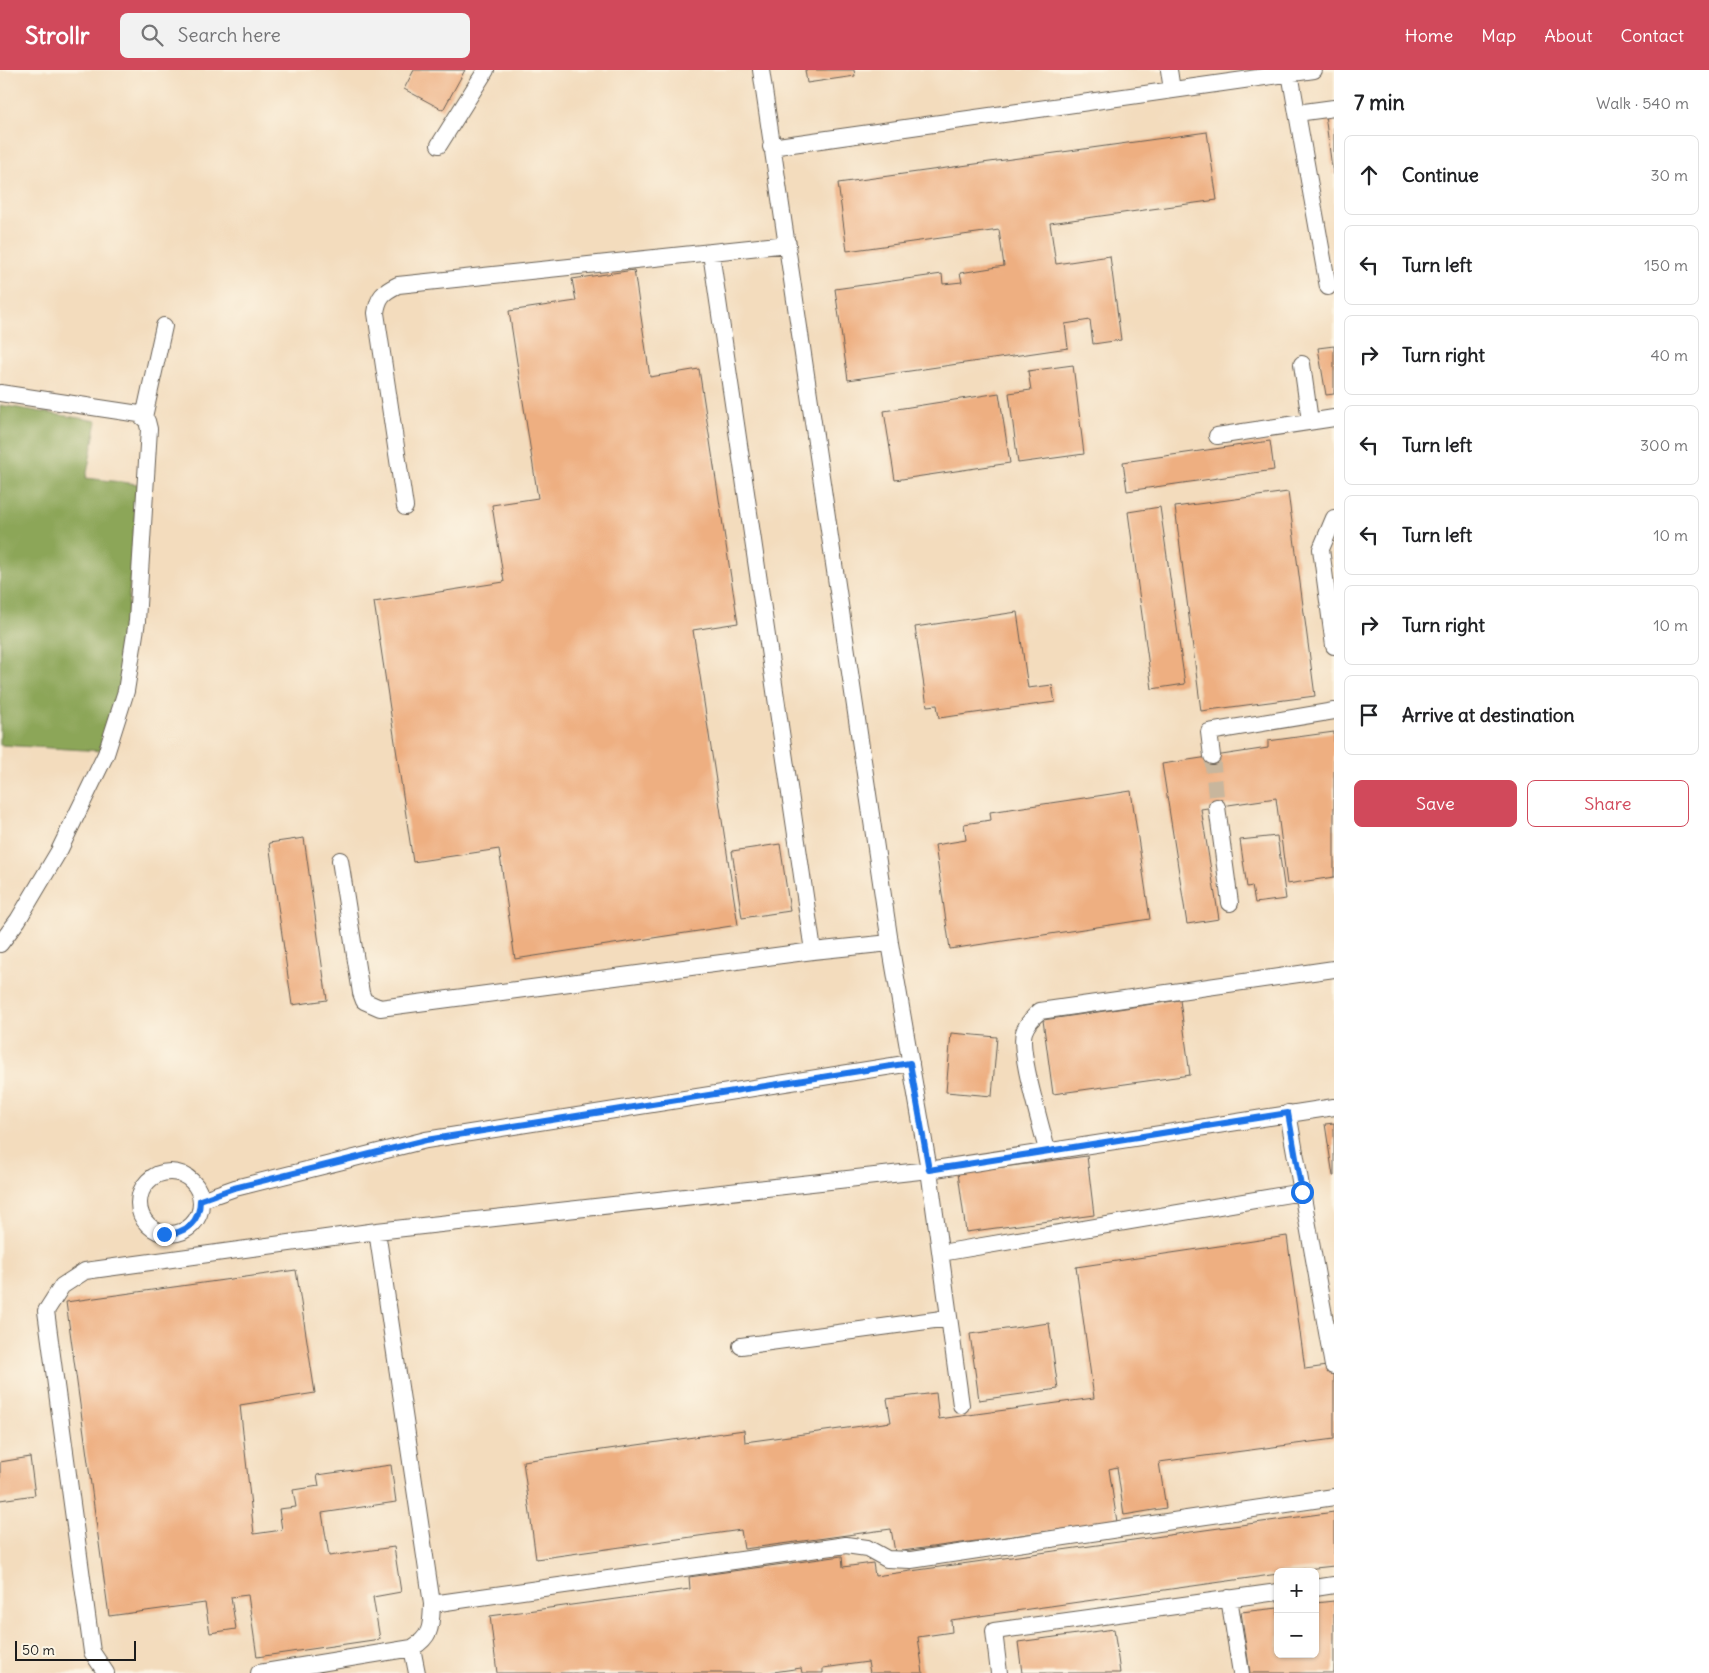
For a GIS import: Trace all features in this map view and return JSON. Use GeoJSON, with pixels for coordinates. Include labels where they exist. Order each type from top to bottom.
{"type":"FeatureCollection","features":[{"type":"Feature","properties":{"kind":"street"},"geometry":{"type":"LineString","coordinates":[[440,145],[486,70]]}},
{"type":"Feature","properties":{"kind":"street"},"geometry":{"type":"LineString","coordinates":[[761,70],[890,943],[929,1170],[961,1405]]}},
{"type":"Feature","properties":{"kind":"street"},"geometry":{"type":"LineString","coordinates":[[1169,70],[1172,90]]}},
{"type":"Feature","properties":{"kind":"street"},"geometry":{"type":"LineString","coordinates":[[771,147],[1314,70]]}},
{"type":"Feature","properties":{"kind":"street"},"geometry":{"type":"LineString","coordinates":[[1290,73],[1328,287]]}},
{"type":"Feature","properties":{"kind":"street"},"geometry":{"type":"LineString","coordinates":[[1297,113],[1334,108]]}},
{"type":"Feature","properties":{"kind":"street"},"geometry":{"type":"LineString","coordinates":[[405,507],[376,313],[378,299],[385,291],[398,285],[788,244]]}},
{"type":"Feature","properties":{"kind":"street"},"geometry":{"type":"LineString","coordinates":[[711,253],[813,951]]}},
{"type":"Feature","properties":{"kind":"street"},"geometry":{"type":"LineString","coordinates":[[0,944],[18,920],[63,843],[106,754],[126,691],[137,620],[149,429],[144,417],[164,326]]}},
{"type":"Feature","properties":{"kind":"street"},"geometry":{"type":"LineString","coordinates":[[1302,364],[1310,422]]}},
{"type":"Feature","properties":{"kind":"street"},"geometry":{"type":"LineString","coordinates":[[0,392],[144,417]]}},
{"type":"Feature","properties":{"kind":"street"},"geometry":{"type":"LineString","coordinates":[[1217,436],[1334,418]]}},
{"type":"Feature","properties":{"kind":"street"},"geometry":{"type":"LineString","coordinates":[[1334,518],[1321,548],[1334,646]]}},
{"type":"Feature","properties":{"kind":"street"},"geometry":{"type":"LineString","coordinates":[[1212,756],[1209,732],[1334,711]]}},
{"type":"Feature","properties":{"kind":"street"},"geometry":{"type":"LineString","coordinates":[[1218,806],[1230,903]]}},
{"type":"Feature","properties":{"kind":"street"},"geometry":{"type":"LineString","coordinates":[[340,860],[361,993],[364,1001],[380,1008],[813,951],[890,943]]}},
{"type":"Feature","properties":{"kind":"street"},"geometry":{"type":"LineString","coordinates":[[1047,1151],[1025,1058],[1023,1034],[1030,1020],[1040,1011],[1334,969]]}},
{"type":"Feature","properties":{"kind":"street"},"geometry":{"type":"LineString","coordinates":[[200,1200],[234,1188],[426,1140],[910,1063]]}},
{"type":"Feature","properties":{"kind":"street"},"geometry":{"type":"LineString","coordinates":[[106,1673],[92,1652],[46,1311],[62,1286],[85,1271],[377,1231],[929,1170],[1334,1107]]}},
{"type":"Feature","properties":{"kind":"street"},"geometry":{"type":"LineString","coordinates":[[1288,1113],[1333,1366]]}},
{"type":"Feature","properties":{"kind":"street"},"geometry":{"type":"LineString","coordinates":[[940,1254],[1302,1192]]}},
{"type":"Feature","properties":{"kind":"street"},"geometry":{"type":"LineString","coordinates":[[259,1673],[412,1648],[425,1640],[431,1625],[432,1604],[377,1231]]}},
{"type":"Feature","properties":{"kind":"street"},"geometry":{"type":"LineString","coordinates":[[741,1346],[949,1318]]}},
{"type":"Feature","properties":{"kind":"street"},"geometry":{"type":"LineString","coordinates":[[432,1604],[846,1545],[867,1548],[887,1559],[911,1560],[1334,1498]]}},
{"type":"Feature","properties":{"kind":"street"},"geometry":{"type":"LineString","coordinates":[[1319,1587],[1334,1585]]}},
{"type":"Feature","properties":{"kind":"street"},"geometry":{"type":"LineString","coordinates":[[1000,1673],[994,1631],[1274,1592]]}},
{"type":"Feature","properties":{"kind":"street"},"geometry":{"type":"LineString","coordinates":[[1229,1598],[1241,1673]]}},
{"type":"Feature","properties":{"kind":"street"},"geometry":{"type":"LineString","coordinates":[[412,1648],[417,1673]]}},
{"type":"Feature","properties":{"kind":"green space"},"geometry":{"type":"Polygon","coordinates":[[[0,405],[97,421],[86,478],[138,484],[122,682],[102,751],[0,745],[0,405]]]}},
{"type":"Feature","properties":{"kind":"building"},"geometry":{"type":"Polygon","coordinates":[[[414,70],[465,70],[443,110],[404,89],[414,70]]]}},
{"type":"Feature","properties":{"kind":"building"},"geometry":{"type":"Polygon","coordinates":[[[805,70],[854,70],[855,76],[807,83],[805,70]]]}},
{"type":"Feature","properties":{"kind":"building"},"geometry":{"type":"Polygon","coordinates":[[[1334,114],[1334,174],[1333,175],[1325,115],[1334,114]]]}},
{"type":"Feature","properties":{"kind":"building"},"geometry":{"type":"Polygon","coordinates":[[[1207,132],[1217,200],[1050,223],[1056,264],[1110,256],[1121,340],[1093,344],[1090,320],[1065,324],[1068,348],[848,380],[835,289],[942,274],[943,284],[962,282],[960,273],[1004,266],[999,230],[847,251],[838,183],[1207,132]]]}},
{"type":"Feature","properties":{"kind":"building"},"geometry":{"type":"Polygon","coordinates":[[[634,270],[650,377],[699,369],[738,623],[693,630],[738,925],[515,959],[499,849],[413,862],[374,602],[504,582],[492,505],[538,498],[509,311],[576,301],[572,279],[634,270]]]}},
{"type":"Feature","properties":{"kind":"building"},"geometry":{"type":"Polygon","coordinates":[[[1334,346],[1334,394],[1326,395],[1318,348],[1334,346]]]}},
{"type":"Feature","properties":{"kind":"building"},"geometry":{"type":"Polygon","coordinates":[[[1073,365],[1084,454],[1018,463],[1009,393],[1031,390],[1028,371],[1073,365]]]}},
{"type":"Feature","properties":{"kind":"building"},"geometry":{"type":"Polygon","coordinates":[[[999,393],[1010,463],[895,480],[884,411],[999,393]]]}},
{"type":"Feature","properties":{"kind":"building"},"geometry":{"type":"Polygon","coordinates":[[[1270,441],[1274,470],[1127,491],[1123,462],[1270,441]]]}},
{"type":"Feature","properties":{"kind":"building"},"geometry":{"type":"Polygon","coordinates":[[[1288,492],[1315,696],[1201,711],[1175,507],[1288,492]]]}},
{"type":"Feature","properties":{"kind":"building"},"geometry":{"type":"Polygon","coordinates":[[[1160,507],[1185,684],[1152,689],[1128,512],[1160,507]]]}},
{"type":"Feature","properties":{"kind":"building"},"geometry":{"type":"Polygon","coordinates":[[[1017,612],[1028,688],[1052,685],[1055,702],[939,718],[937,705],[927,706],[915,627],[1017,612]]]}},
{"type":"Feature","properties":{"kind":"building"},"geometry":{"type":"Polygon","coordinates":[[[1334,732],[1334,877],[1287,884],[1276,798],[1201,809],[1219,919],[1187,924],[1162,764],[1268,748],[1268,741],[1334,732]]]}},
{"type":"Feature","properties":{"kind":"building"},"geometry":{"type":"Polygon","coordinates":[[[1131,791],[1150,919],[950,949],[935,845],[966,840],[964,824],[991,820],[990,812],[1131,791]]]}},
{"type":"Feature","properties":{"kind":"building"},"geometry":{"type":"Polygon","coordinates":[[[1277,836],[1286,899],[1255,903],[1252,886],[1247,887],[1240,840],[1277,836]]]}},
{"type":"Feature","properties":{"kind":"building"},"geometry":{"type":"Polygon","coordinates":[[[304,838],[327,1000],[292,1005],[269,843],[304,838]]]}},
{"type":"Feature","properties":{"kind":"building"},"geometry":{"type":"Polygon","coordinates":[[[780,844],[790,911],[742,918],[732,851],[780,844]]]}},
{"type":"Feature","properties":{"kind":"building"},"geometry":{"type":"Polygon","coordinates":[[[1180,1000],[1190,1075],[1053,1094],[1043,1020],[1180,1000]]]}},
{"type":"Feature","properties":{"kind":"building"},"geometry":{"type":"Polygon","coordinates":[[[951,1033],[997,1037],[992,1096],[946,1092],[951,1033]]]}},
{"type":"Feature","properties":{"kind":"building"},"geometry":{"type":"Polygon","coordinates":[[[1334,1123],[1334,1176],[1333,1176],[1325,1124],[1334,1123]]]}},
{"type":"Feature","properties":{"kind":"building"},"geometry":{"type":"Polygon","coordinates":[[[1087,1156],[1094,1215],[966,1232],[958,1173],[1087,1156]]]}},
{"type":"Feature","properties":{"kind":"building"},"geometry":{"type":"Polygon","coordinates":[[[1287,1236],[1305,1369],[1334,1365],[1334,1439],[1159,1462],[1166,1508],[1124,1515],[1117,1467],[1109,1469],[1117,1522],[895,1552],[891,1529],[744,1549],[741,1530],[536,1559],[523,1461],[744,1430],[745,1442],[891,1422],[887,1399],[936,1393],[939,1419],[1094,1398],[1076,1267],[1287,1236]]]}},
{"type":"Feature","properties":{"kind":"building"},"geometry":{"type":"Polygon","coordinates":[[[296,1270],[315,1393],[240,1405],[254,1534],[282,1530],[279,1509],[296,1507],[293,1490],[319,1486],[317,1475],[391,1465],[396,1502],[322,1513],[329,1556],[394,1547],[401,1592],[373,1597],[380,1639],[257,1657],[248,1595],[231,1597],[236,1629],[210,1633],[205,1603],[109,1616],[66,1302],[296,1270]]]}},
{"type":"Feature","properties":{"kind":"building"},"geometry":{"type":"Polygon","coordinates":[[[1049,1323],[1058,1389],[979,1400],[970,1334],[1049,1323]]]}},
{"type":"Feature","properties":{"kind":"building"},"geometry":{"type":"Polygon","coordinates":[[[30,1457],[35,1495],[0,1500],[0,1462],[30,1457]]]}},
{"type":"Feature","properties":{"kind":"building"},"geometry":{"type":"Polygon","coordinates":[[[1334,1512],[1334,1566],[1274,1568],[1274,1575],[951,1620],[952,1632],[918,1637],[923,1673],[870,1673],[868,1662],[823,1668],[823,1673],[802,1673],[801,1668],[767,1673],[497,1673],[490,1616],[690,1589],[689,1577],[842,1556],[843,1567],[873,1563],[875,1576],[1334,1512]]]}},
{"type":"Feature","properties":{"kind":"building"},"geometry":{"type":"Polygon","coordinates":[[[1334,1601],[1334,1673],[1250,1673],[1241,1612],[1274,1608],[1274,1658],[1319,1658],[1319,1603],[1334,1601]]]}},
{"type":"Feature","properties":{"kind":"building"},"geometry":{"type":"Polygon","coordinates":[[[1114,1629],[1120,1673],[1022,1673],[1018,1642],[1114,1629]]]}},
{"type":"Feature","properties":{"kind":"tunnel"},"geometry":{"type":"LineString","coordinates":[[1212,756],[1217,807]]}},
{"type":"Feature","properties":{"kind":"route"},"geometry":{"type":"LineString","coordinates":[[164,1234],[174,1234],[191,1226],[200,1210],[200,1200],[234,1188],[294,1172],[426,1140],[910,1063],[929,1170],[1288,1113],[1302,1192]]}}]}
